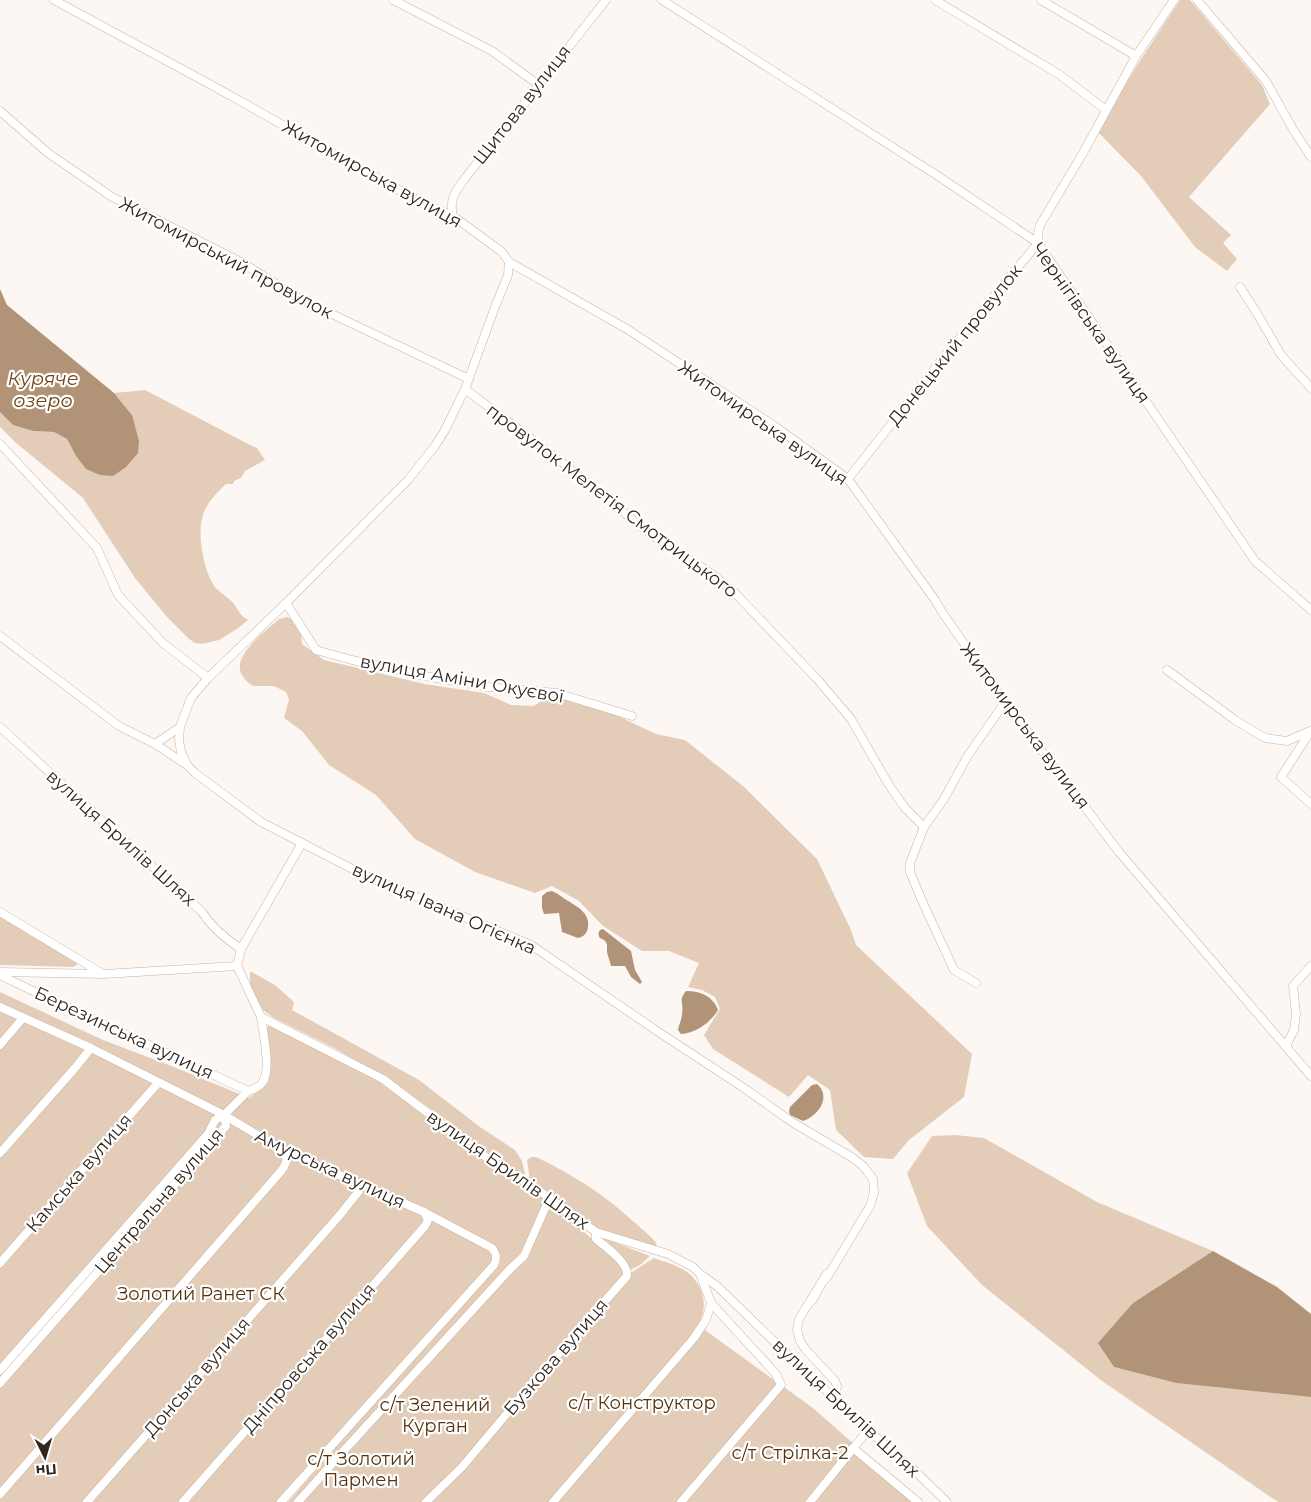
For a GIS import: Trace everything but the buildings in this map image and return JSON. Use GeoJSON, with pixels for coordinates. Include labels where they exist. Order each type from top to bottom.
{"type":"FeatureCollection","features":[{"type":"Feature","properties":{"kind":"street","name":"Житомирська вулиця"},"geometry":{"type":"LineString","coordinates":[[54,0],[215,87],[424,204],[452,216],[502,252],[509,262],[628,329],[773,425],[848,479],[1005,702],[1119,852],[1311,1076]]}},
{"type":"Feature","properties":{"kind":"street"},"geometry":{"type":"LineString","coordinates":[[393,0],[492,51],[539,85]]}},
{"type":"Feature","properties":{"kind":"street","name":"Щитова вулиця"},"geometry":{"type":"LineString","coordinates":[[452,216],[450,205],[454,194],[606,0]]}},
{"type":"Feature","properties":{"kind":"street","name":"Чернігівська вулиця"},"geometry":{"type":"LineString","coordinates":[[662,0],[938,176],[1038,243],[1255,561],[1311,610]]}},
{"type":"Feature","properties":{"kind":"street"},"geometry":{"type":"LineString","coordinates":[[935,0],[1060,75],[1106,110]]}},
{"type":"Feature","properties":{"kind":"street"},"geometry":{"type":"LineString","coordinates":[[1041,0],[1136,56]]}},
{"type":"Feature","properties":{"kind":"street","name":"Донецький провулок"},"geometry":{"type":"LineString","coordinates":[[848,479],[947,353],[1038,243],[1040,226],[1084,153],[1136,56],[1174,0]]}},
{"type":"Feature","properties":{"kind":"street"},"geometry":{"type":"LineString","coordinates":[[1196,0],[1266,82],[1311,157]]}},
{"type":"Feature","properties":{"kind":"street","name":"Житомирський провулок"},"geometry":{"type":"LineString","coordinates":[[0,111],[48,153],[112,197],[241,262],[300,299],[469,378]]}},
{"type":"Feature","properties":{"kind":"street"},"geometry":{"type":"LineString","coordinates":[[187,765],[179,740],[180,727],[191,698],[208,678],[286,603],[408,480],[440,438],[465,389],[508,275],[509,262]]}},
{"type":"Feature","properties":{"kind":"street"},"geometry":{"type":"LineString","coordinates":[[1240,287],[1280,355],[1311,388]]}},
{"type":"Feature","properties":{"kind":"street","name":"провулок Мелетія Смотрицького"},"geometry":{"type":"LineString","coordinates":[[465,389],[559,460],[653,536],[712,574],[735,593],[818,680],[851,719],[889,785],[905,808],[924,827]]}},
{"type":"Feature","properties":{"kind":"street"},"geometry":{"type":"LineString","coordinates":[[0,444],[97,548],[118,595],[162,644],[208,678]]}},
{"type":"Feature","properties":{"kind":"street","name":"вулиця Аміни Окуєвої"},"geometry":{"type":"LineString","coordinates":[[286,603],[316,650],[425,676],[488,687],[557,693],[632,716]]}},
{"type":"Feature","properties":{"kind":"street","name":"вулиця Івана Огієнка"},"geometry":{"type":"LineString","coordinates":[[0,636],[119,726],[155,744],[187,765],[261,822],[362,874],[531,945],[792,1122],[853,1158],[863,1166],[873,1179],[873,1195]]}},
{"type":"Feature","properties":{"kind":"street"},"geometry":{"type":"LineString","coordinates":[[1167,670],[1235,720],[1265,738],[1287,742],[1311,731]]}},
{"type":"Feature","properties":{"kind":"street"},"geometry":{"type":"LineString","coordinates":[[976,983],[954,970],[923,904],[910,872],[910,863],[924,827],[944,799],[967,757],[1005,702]]}},
{"type":"Feature","properties":{"kind":"street","name":"вулиця Брилів Шлях"},"geometry":{"type":"LineString","coordinates":[[0,727],[202,912],[209,923],[230,942],[241,949]]}},
{"type":"Feature","properties":{"kind":"street"},"geometry":{"type":"LineString","coordinates":[[155,744],[180,727]]}},
{"type":"Feature","properties":{"kind":"street"},"geometry":{"type":"LineString","coordinates":[[1311,731],[1281,777],[1311,804]]}},
{"type":"Feature","properties":{"kind":"street"},"geometry":{"type":"LineString","coordinates":[[1287,742],[1295,756]]}},
{"type":"Feature","properties":{"kind":"street"},"geometry":{"type":"LineString","coordinates":[[224,1115],[248,1091],[259,1086],[265,1077],[262,1017],[237,966],[241,949],[302,843]]}},
{"type":"Feature","properties":{"kind":"street"},"geometry":{"type":"LineString","coordinates":[[0,912],[104,974]]}},
{"type":"Feature","properties":{"kind":"street","name":"Березинська вулиця"},"geometry":{"type":"LineString","coordinates":[[0,973],[104,974],[237,966]]}},
{"type":"Feature","properties":{"kind":"street"},"geometry":{"type":"LineString","coordinates":[[1286,1046],[1294,1030],[1296,1014],[1293,986],[1311,966]]}},
{"type":"Feature","properties":{"kind":"street","name":"Березинська вулиця"},"geometry":{"type":"LineString","coordinates":[[0,973],[248,1091]]}},
{"type":"Feature","properties":{"kind":"street","name":"Амурська вулиця"},"geometry":{"type":"LineString","coordinates":[[0,1007],[91,1048],[224,1115],[284,1151],[424,1212],[492,1248],[496,1254],[494,1265],[281,1502]]}},
{"type":"Feature","properties":{"kind":"street","name":"вулиця Брилів Шлях"},"geometry":{"type":"LineString","coordinates":[[262,1017],[383,1079],[499,1167],[526,1181],[550,1197],[596,1232],[668,1254],[693,1267],[717,1286],[786,1353],[947,1502]]}},
{"type":"Feature","properties":{"kind":"street"},"geometry":{"type":"LineString","coordinates":[[0,1045],[23,1018]]}},
{"type":"Feature","properties":{"kind":"street"},"geometry":{"type":"LineString","coordinates":[[0,1153],[91,1048]]}},
{"type":"Feature","properties":{"kind":"street","name":"Камська вулиця"},"geometry":{"type":"LineString","coordinates":[[0,1263],[158,1083]]}},
{"type":"Feature","properties":{"kind":"street","name":"Центральна вулиця"},"geometry":{"type":"LineString","coordinates":[[0,1370],[208,1134],[215,1120],[224,1115],[226,1126],[0,1383]]}},
{"type":"Feature","properties":{"kind":"street"},"geometry":{"type":"LineString","coordinates":[[0,1494],[282,1170],[287,1160],[284,1151]]}},
{"type":"Feature","properties":{"kind":"street","name":"Донська вулиця"},"geometry":{"type":"LineString","coordinates":[[87,1502],[339,1216],[359,1191],[356,1182]]}},
{"type":"Feature","properties":{"kind":"street"},"geometry":{"type":"LineString","coordinates":[[873,1195],[869,1208],[826,1279],[854,1230],[873,1195]]}},
{"type":"Feature","properties":{"kind":"street"},"geometry":{"type":"LineString","coordinates":[[873,1195],[818,1291],[812,1301],[831,1268],[873,1195]]}},
{"type":"Feature","properties":{"kind":"street"},"geometry":{"type":"LineString","coordinates":[[835,1398],[838,1386],[800,1342],[797,1324],[873,1195]]}},
{"type":"Feature","properties":{"kind":"street"},"geometry":{"type":"LineString","coordinates":[[298,1502],[490,1290],[524,1256],[550,1197]]}},
{"type":"Feature","properties":{"kind":"street","name":"Дніпровська вулиця"},"geometry":{"type":"LineString","coordinates":[[183,1502],[425,1226],[428,1220],[424,1212]]}},
{"type":"Feature","properties":{"kind":"street","name":"Бузкова вулиця"},"geometry":{"type":"LineString","coordinates":[[426,1502],[462,1467],[627,1276],[626,1268],[596,1239],[596,1232]]}},
{"type":"Feature","properties":{"kind":"street"},"geometry":{"type":"LineString","coordinates":[[681,1502],[780,1386],[776,1374],[711,1303],[700,1274]]}},
{"type":"Feature","properties":{"kind":"street"},"geometry":{"type":"LineString","coordinates":[[553,1502],[694,1338],[706,1320],[711,1303]]}},
{"type":"Feature","properties":{"kind":"street"},"geometry":{"type":"LineString","coordinates":[[810,1502],[868,1430]]}},
{"type":"Feature","properties":{"kind":"street"},"geometry":{"type":"LineString","coordinates":[[853,1448],[918,1502]]}},
{"type":"Feature","properties":{"kind":"green space"},"geometry":{"type":"Polygon","coordinates":[[[1180,0],[1190,0],[1262,85],[1270,104],[1189,197],[1231,235],[1223,243],[1237,259],[1227,271],[1195,247],[1141,176],[1097,131],[1180,0]]]}},
{"type":"Feature","properties":{"kind":"green space"},"geometry":{"type":"Polygon","coordinates":[[[145,390],[257,448],[265,460],[245,471],[241,478],[234,481],[233,484],[226,484],[213,497],[204,512],[201,540],[207,571],[215,587],[248,620],[219,640],[202,644],[195,643],[189,639],[167,617],[135,578],[83,498],[15,442],[0,427],[0,412],[13,425],[33,431],[54,432],[67,439],[76,456],[132,415],[114,393],[145,390]]]}},
{"type":"Feature","properties":{"kind":"green space"},"geometry":{"type":"Polygon","coordinates":[[[287,617],[296,622],[300,627],[302,644],[324,660],[425,684],[484,693],[511,705],[534,706],[547,697],[578,702],[616,715],[656,734],[685,740],[743,786],[817,859],[851,930],[856,945],[972,1054],[964,1097],[909,1140],[893,1159],[864,1157],[836,1130],[830,1090],[808,1075],[789,1097],[713,1049],[704,1035],[720,1009],[715,997],[702,990],[688,987],[699,963],[669,951],[642,951],[603,926],[579,901],[552,886],[535,893],[475,872],[415,839],[376,795],[329,765],[302,731],[284,718],[289,699],[286,692],[274,686],[253,686],[244,678],[240,670],[240,662],[244,654],[279,619],[287,617]]]}},
{"type":"Feature","properties":{"kind":"green space"},"geometry":{"type":"Polygon","coordinates":[[[0,914],[76,961],[77,965],[73,967],[0,965],[0,914]]]}},
{"type":"Feature","properties":{"kind":"green space"},"geometry":{"type":"Polygon","coordinates":[[[250,972],[275,985],[294,1002],[292,1010],[419,1080],[480,1127],[515,1150],[522,1161],[525,1174],[523,1176],[502,1167],[451,1123],[386,1078],[334,1048],[274,1018],[263,1010],[250,988],[250,972]]]}},
{"type":"Feature","properties":{"kind":"green space","name":"Золотий Ранет СК"},"geometry":{"type":"Polygon","coordinates":[[[0,992],[103,1040],[249,1098],[268,1083],[270,1069],[265,1029],[269,1026],[276,1027],[315,1049],[383,1082],[452,1136],[560,1209],[629,1274],[654,1258],[687,1272],[697,1283],[703,1297],[703,1311],[698,1325],[813,1408],[920,1502],[288,1502],[349,1432],[284,1502],[0,1502],[0,992]]]}},
{"type":"Feature","properties":{"kind":"green space"},"geometry":{"type":"Polygon","coordinates":[[[955,1135],[984,1138],[1097,1202],[1213,1251],[1133,1303],[1114,1367],[1176,1383],[1311,1397],[1311,1502],[1278,1502],[1102,1381],[982,1285],[927,1226],[907,1173],[932,1136],[955,1135]]]}},
{"type":"Feature","properties":{"kind":"green space"},"geometry":{"type":"Polygon","coordinates":[[[531,1157],[536,1157],[600,1194],[649,1235],[657,1244],[655,1247],[626,1239],[595,1227],[530,1181],[527,1160],[531,1157]]]}},
{"type":"Feature","properties":{"kind":"green space"},"geometry":{"type":"Polygon","coordinates":[[[598,1238],[606,1239],[650,1256],[640,1265],[630,1270],[598,1238]]]}},
{"type":"Feature","properties":{"kind":"water","name":"Куряче озеро"},"geometry":{"type":"Polygon","coordinates":[[[0,289],[7,305],[114,393],[132,415],[139,441],[138,453],[126,467],[113,476],[100,475],[86,469],[67,439],[54,432],[33,431],[13,425],[0,412],[0,289]]]}},
{"type":"Feature","properties":{"kind":"water"},"geometry":{"type":"Polygon","coordinates":[[[552,891],[586,915],[588,927],[587,932],[583,936],[578,938],[562,932],[559,913],[544,914],[542,896],[552,891]]]}},
{"type":"Feature","properties":{"kind":"water"},"geometry":{"type":"Polygon","coordinates":[[[603,929],[631,951],[635,970],[642,982],[640,984],[631,977],[625,966],[611,966],[606,943],[599,935],[600,930],[603,929]]]}},
{"type":"Feature","properties":{"kind":"water"},"geometry":{"type":"Polygon","coordinates":[[[686,991],[705,995],[713,1001],[718,1010],[702,1026],[692,1032],[681,1034],[678,1030],[682,1016],[682,1000],[686,991]]]}},
{"type":"Feature","properties":{"kind":"water"},"geometry":{"type":"Polygon","coordinates":[[[817,1084],[823,1095],[818,1111],[809,1119],[803,1121],[790,1115],[790,1107],[812,1085],[817,1084]]]}},
{"type":"Feature","properties":{"kind":"water"},"geometry":{"type":"Polygon","coordinates":[[[1213,1251],[1277,1287],[1311,1314],[1311,1397],[1176,1383],[1114,1367],[1098,1343],[1133,1303],[1213,1251]]]}},
{"type":"Feature","properties":{"kind":"park label","name":"с/т Конструктор"},"geometry":{"type":"Point","coordinates":[642,1403]}},
{"type":"Feature","properties":{"kind":"park label","name":"с/т Зелений Курган"},"geometry":{"type":"Point","coordinates":[435,1415]}},
{"type":"Feature","properties":{"kind":"park label","name":"с/т Стрілка-2"},"geometry":{"type":"Point","coordinates":[790,1453]}},
{"type":"Feature","properties":{"kind":"park label","name":"с/т Золотий Пармен"},"geometry":{"type":"Point","coordinates":[361,1469]}}]}
